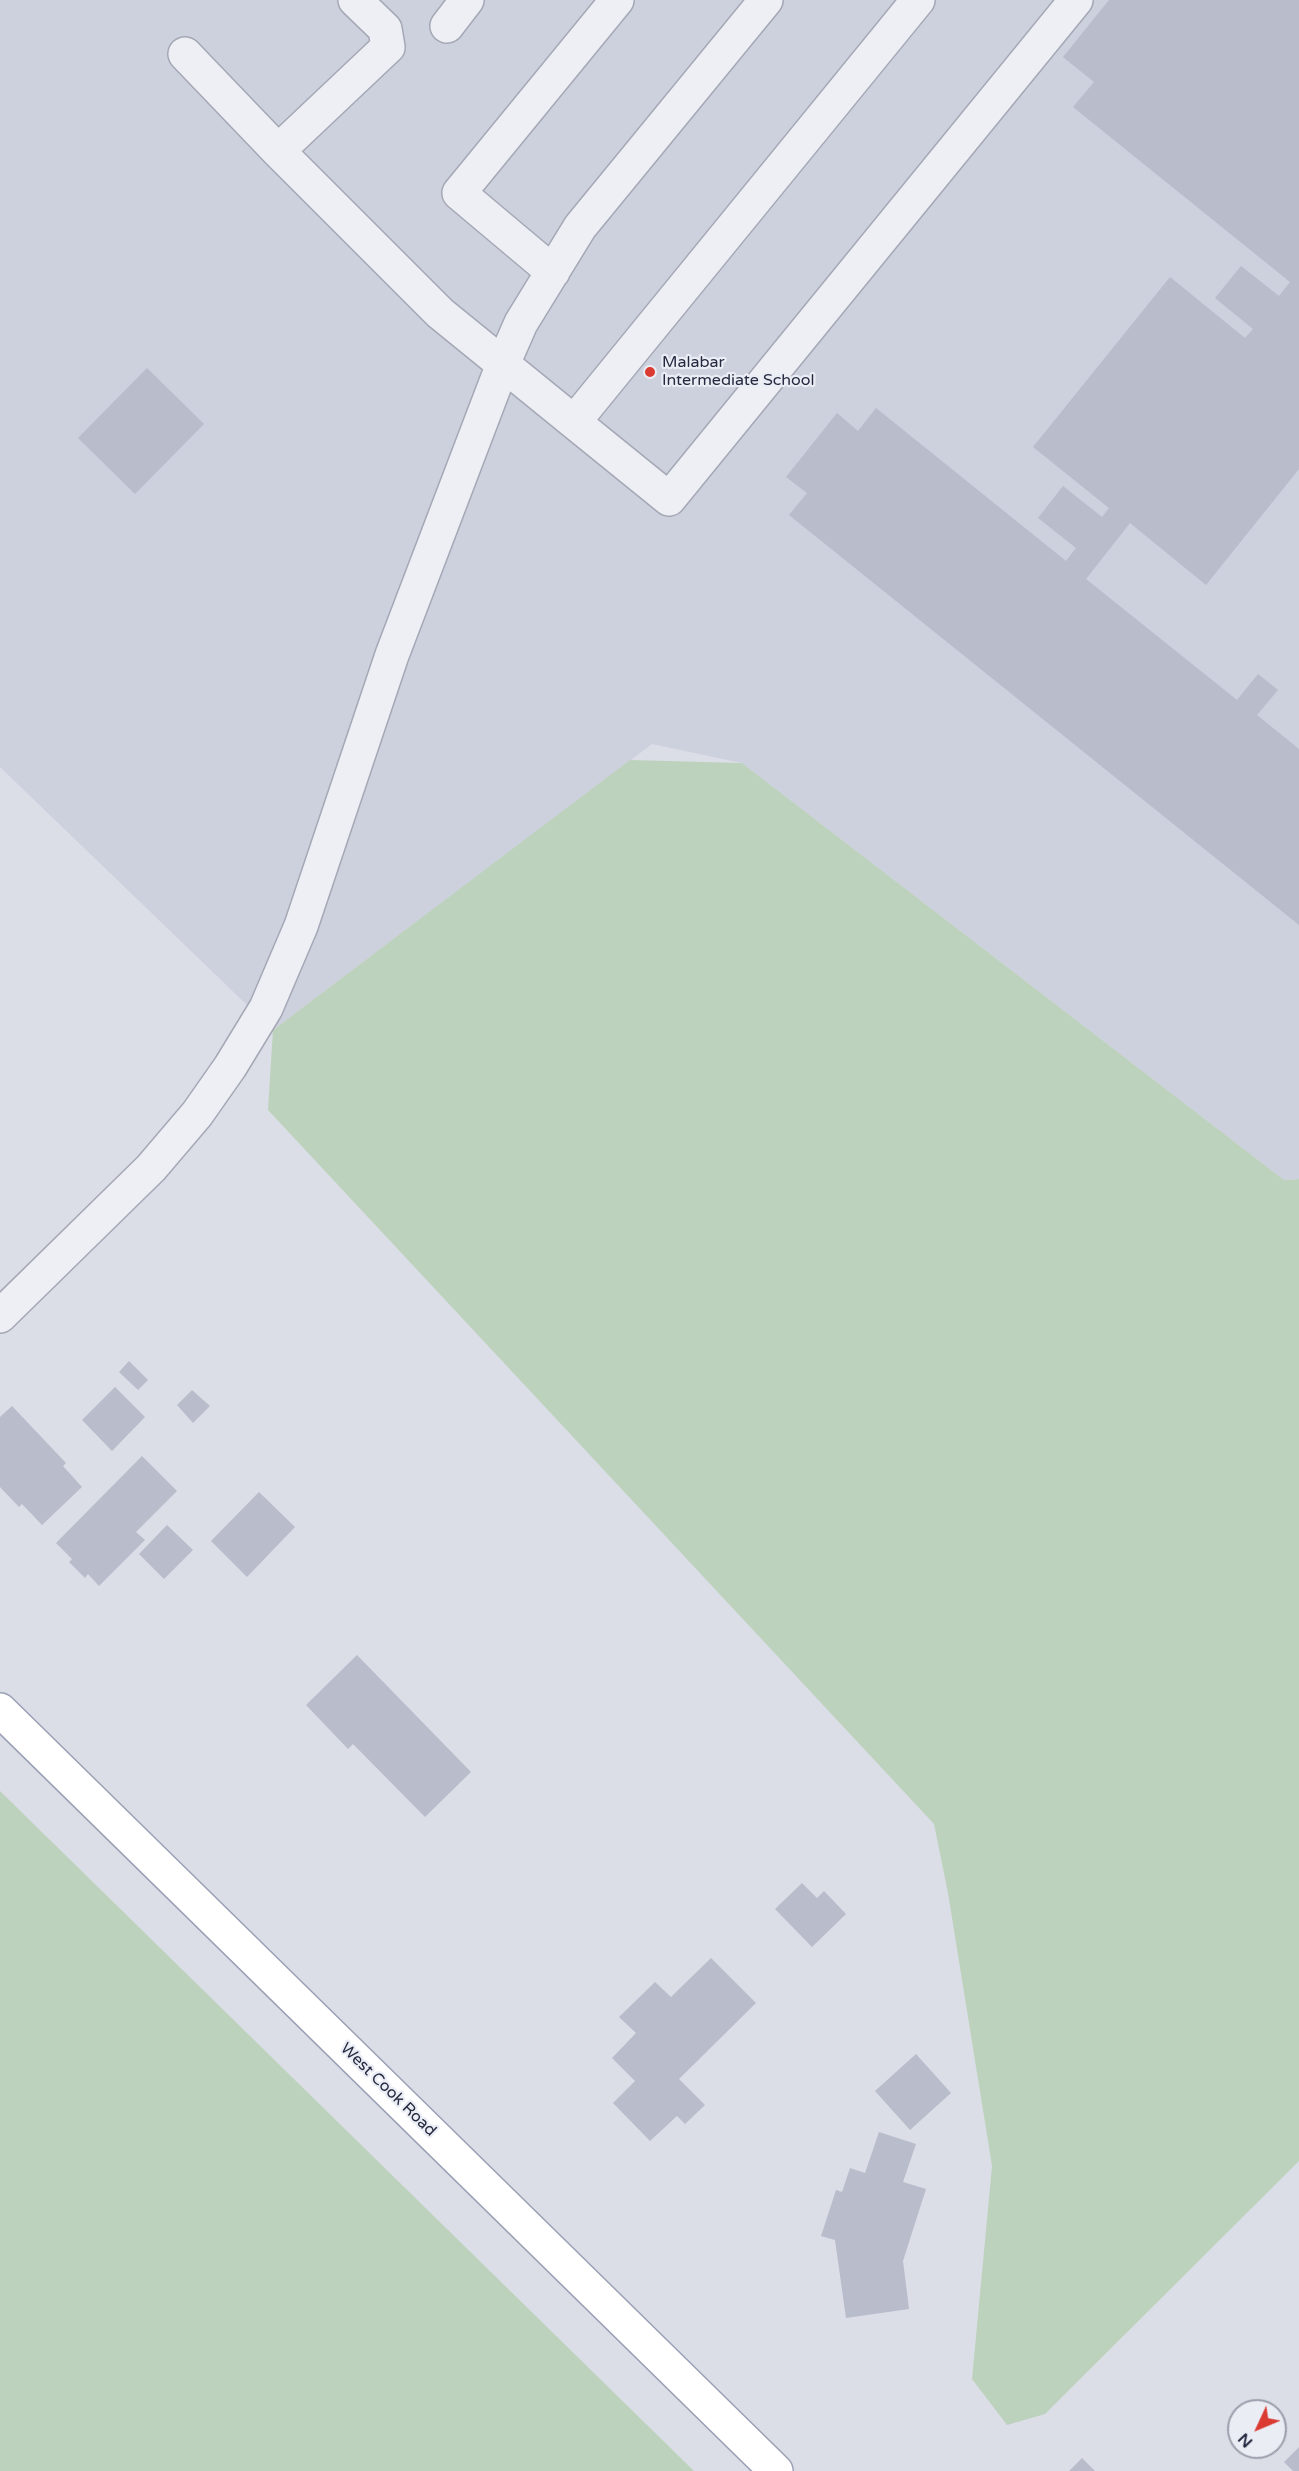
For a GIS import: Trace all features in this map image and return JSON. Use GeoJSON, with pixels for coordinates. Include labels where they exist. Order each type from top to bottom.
{"type":"FeatureCollection","features":[{"type":"Feature","properties":{"kind":"main road","name":"West Cook Road"},"geometry":{"type":"LineString","coordinates":[[0,1710],[776,2471]]}},
{"type":"Feature","properties":{"kind":"lane"},"geometry":{"type":"LineString","coordinates":[[278,151],[388,47],[385,29],[355,0]]}},
{"type":"Feature","properties":{"kind":"lane"},"geometry":{"type":"LineString","coordinates":[[447,27],[468,0]]}},
{"type":"Feature","properties":{"kind":"lane"},"geometry":{"type":"LineString","coordinates":[[553,272],[459,193],[617,0]]}},
{"type":"Feature","properties":{"kind":"lane"},"geometry":{"type":"LineString","coordinates":[[0,1316],[151,1168],[197,1114],[230,1067],[266,1008],[301,926],[392,655],[503,364],[521,323],[580,227],[765,0]]}},
{"type":"Feature","properties":{"kind":"lane"},"geometry":{"type":"LineString","coordinates":[[574,422],[918,0]]}},
{"type":"Feature","properties":{"kind":"lane"},"geometry":{"type":"LineString","coordinates":[[185,54],[440,313],[669,499],[1076,0]]}},
{"type":"Feature","properties":{"kind":"shaded area","name":"Malabar Intermediate School"},"geometry":{"type":"Polygon","coordinates":[[[0,0],[1299,0],[1299,1179],[1284,1180],[742,763],[652,744],[273,1030],[0,767],[0,0]]]}},
{"type":"Feature","properties":{"kind":"green space"},"geometry":{"type":"Polygon","coordinates":[[[630,760],[742,763],[1284,1180],[1299,1179],[1299,2161],[1045,2414],[1007,2425],[972,2379],[992,2166],[948,1893],[934,1824],[268,1110],[273,1030],[630,760]]]}},
{"type":"Feature","properties":{"kind":"green space"},"geometry":{"type":"Polygon","coordinates":[[[0,1791],[694,2471],[0,2471],[0,1791]]]}},
{"type":"Feature","properties":{"kind":"building"},"geometry":{"type":"Polygon","coordinates":[[[1109,0],[1299,0],[1299,469],[1206,585],[1130,523],[1086,579],[1237,700],[1258,674],[1278,690],[1257,715],[1299,749],[1299,925],[789,515],[807,493],[786,477],[837,413],[858,431],[876,408],[1066,561],[1076,548],[1038,518],[1063,486],[1102,517],[1109,508],[1033,447],[1170,277],[1245,338],[1253,329],[1215,298],[1241,266],[1279,296],[1290,282],[1073,107],[1094,82],[1063,57],[1109,0]]]}},
{"type":"Feature","properties":{"kind":"building"},"geometry":{"type":"Polygon","coordinates":[[[147,368],[204,424],[135,494],[78,438],[147,368]]]}},
{"type":"Feature","properties":{"kind":"building"},"geometry":{"type":"Polygon","coordinates":[[[129,1361],[148,1380],[138,1390],[119,1372],[129,1361]]]}},
{"type":"Feature","properties":{"kind":"building"},"geometry":{"type":"Polygon","coordinates":[[[115,1387],[145,1417],[112,1451],[82,1420],[115,1387]]]}},
{"type":"Feature","properties":{"kind":"building"},"geometry":{"type":"Polygon","coordinates":[[[192,1390],[210,1406],[193,1423],[177,1405],[192,1390]]]}},
{"type":"Feature","properties":{"kind":"building"},"geometry":{"type":"Polygon","coordinates":[[[12,1406],[66,1463],[63,1466],[82,1487],[42,1525],[22,1504],[19,1507],[0,1487],[0,1417],[12,1406]]]}},
{"type":"Feature","properties":{"kind":"building"},"geometry":{"type":"Polygon","coordinates":[[[142,1456],[177,1491],[136,1532],[145,1540],[99,1586],[88,1574],[85,1578],[69,1562],[72,1559],[56,1543],[142,1456]]]}},
{"type":"Feature","properties":{"kind":"building"},"geometry":{"type":"Polygon","coordinates":[[[259,1492],[295,1527],[247,1577],[211,1541],[259,1492]]]}},
{"type":"Feature","properties":{"kind":"building"},"geometry":{"type":"Polygon","coordinates":[[[167,1525],[193,1550],[164,1579],[139,1554],[167,1525]]]}},
{"type":"Feature","properties":{"kind":"building"},"geometry":{"type":"Polygon","coordinates":[[[357,1655],[471,1772],[425,1817],[353,1744],[348,1749],[306,1705],[357,1655]]]}},
{"type":"Feature","properties":{"kind":"building"},"geometry":{"type":"Polygon","coordinates":[[[802,1883],[817,1898],[824,1891],[846,1914],[812,1947],[775,1909],[802,1883]]]}},
{"type":"Feature","properties":{"kind":"building"},"geometry":{"type":"Polygon","coordinates":[[[711,1958],[756,2003],[679,2079],[705,2105],[685,2124],[677,2116],[650,2141],[613,2103],[635,2081],[612,2058],[636,2033],[619,2017],[655,1982],[671,1997],[711,1958]]]}},
{"type":"Feature","properties":{"kind":"building"},"geometry":{"type":"Polygon","coordinates":[[[916,2054],[951,2093],[910,2130],[875,2091],[916,2054]]]}},
{"type":"Feature","properties":{"kind":"building"},"geometry":{"type":"Polygon","coordinates":[[[879,2132],[916,2144],[903,2182],[926,2189],[903,2261],[909,2309],[846,2318],[835,2240],[821,2236],[836,2190],[842,2192],[850,2168],[865,2173],[879,2132]]]}},
{"type":"Feature","properties":{"kind":"building"},"geometry":{"type":"Polygon","coordinates":[[[1299,2447],[1299,2471],[1293,2471],[1284,2462],[1299,2447]]]}},
{"type":"Feature","properties":{"kind":"building"},"geometry":{"type":"Polygon","coordinates":[[[1082,2458],[1095,2471],[1069,2471],[1082,2458]]]}},
{"type":"Feature","properties":{"kind":"place","name":"Malabar Intermediate School"},"geometry":{"type":"Point","coordinates":[650,372]}}]}
